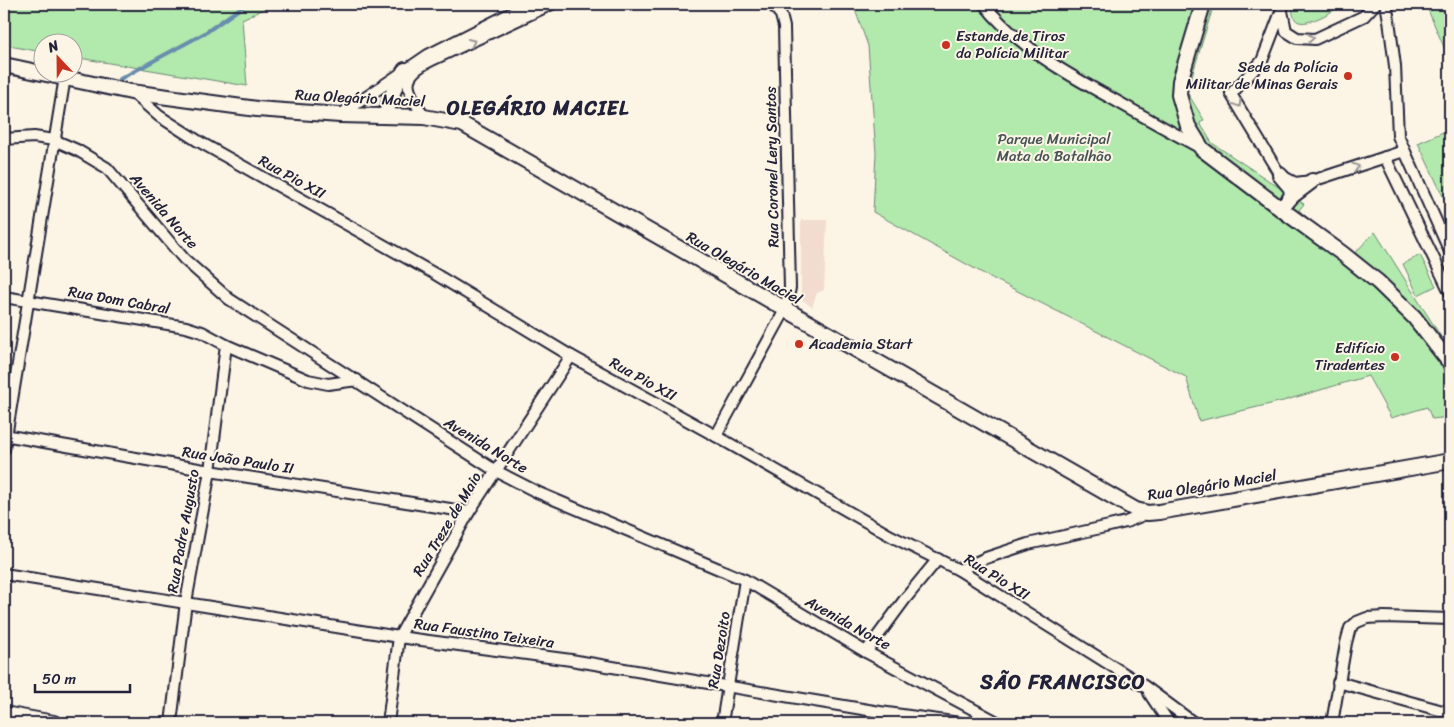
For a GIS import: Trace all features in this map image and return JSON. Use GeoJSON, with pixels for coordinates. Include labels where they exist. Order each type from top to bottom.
{"type":"FeatureCollection","features":[{"type":"Feature","properties":{"kind":"street"},"geometry":{"type":"LineString","coordinates":[[340,115],[453,41],[528,4]]}},
{"type":"Feature","properties":{"kind":"street"},"geometry":{"type":"LineString","coordinates":[[385,116],[395,87],[413,67],[552,4]]}},
{"type":"Feature","properties":{"kind":"street","name":"Rua Coronel Lery Santos"},"geometry":{"type":"LineString","coordinates":[[716,436],[785,310],[790,288],[784,27],[781,15],[772,4]]}},
{"type":"Feature","properties":{"kind":"street"},"geometry":{"type":"LineString","coordinates":[[984,4],[1002,24],[1034,52],[1077,79],[1202,149],[1343,254],[1378,282],[1414,317],[1450,363]]}},
{"type":"Feature","properties":{"kind":"street"},"geometry":{"type":"LineString","coordinates":[[1202,149],[1188,126],[1180,95],[1180,81],[1203,4]]}},
{"type":"Feature","properties":{"kind":"street"},"geometry":{"type":"LineString","coordinates":[[1283,7],[1286,32],[1297,38],[1315,39],[1364,16],[1375,4]]}},
{"type":"Feature","properties":{"kind":"street"},"geometry":{"type":"LineString","coordinates":[[1386,4],[1390,20],[1395,66],[1398,136],[1450,252]]}},
{"type":"Feature","properties":{"kind":"street"},"geometry":{"type":"LineString","coordinates":[[1283,7],[1262,61],[1231,94],[1280,175],[1291,188],[1292,196]]}},
{"type":"Feature","properties":{"kind":"street","name":"Rua Olegário Maciel"},"geometry":{"type":"LineString","coordinates":[[4,65],[32,71]]}},
{"type":"Feature","properties":{"kind":"street"},"geometry":{"type":"LineString","coordinates":[[413,67],[409,79],[409,89],[424,116]]}},
{"type":"Feature","properties":{"kind":"street","name":"Rua Olegário Maciel"},"geometry":{"type":"LineString","coordinates":[[82,81],[131,92],[257,109],[340,115],[424,116],[472,128],[785,310],[1136,510],[1148,513],[1212,504],[1450,461]]}},
{"type":"Feature","properties":{"kind":"street"},"geometry":{"type":"LineString","coordinates":[[4,449],[64,82]]}},
{"type":"Feature","properties":{"kind":"street","name":"Rua Pio XII"},"geometry":{"type":"LineString","coordinates":[[131,92],[159,116],[198,141],[435,274],[570,356],[892,536],[959,570],[1144,686],[1194,723]]}},
{"type":"Feature","properties":{"kind":"street","name":"Avenida Norte"},"geometry":{"type":"LineString","coordinates":[[4,139],[34,137],[54,140],[77,150],[106,168],[184,259],[229,299],[496,471],[539,494],[745,580],[866,652],[952,696],[999,723]]}},
{"type":"Feature","properties":{"kind":"street"},"geometry":{"type":"LineString","coordinates":[[1280,175],[1295,183],[1312,181],[1404,151]]}},
{"type":"Feature","properties":{"kind":"street"},"geometry":{"type":"LineString","coordinates":[[1385,157],[1450,292]]}},
{"type":"Feature","properties":{"kind":"street"},"geometry":{"type":"LineString","coordinates":[[1281,209],[1292,196],[1312,181]]}},
{"type":"Feature","properties":{"kind":"street","name":"Rua Dom Cabral"},"geometry":{"type":"LineString","coordinates":[[4,297],[186,327],[202,332],[226,345],[308,380],[328,384],[357,380]]}},
{"type":"Feature","properties":{"kind":"street","name":"Rua Padre Augusto"},"geometry":{"type":"LineString","coordinates":[[171,723],[186,602],[210,470],[226,345]]}},
{"type":"Feature","properties":{"kind":"street","name":"Rua Treze de Maio"},"geometry":{"type":"LineString","coordinates":[[388,723],[399,637],[469,512],[570,356]]}},
{"type":"Feature","properties":{"kind":"street","name":"Rua João Paulo II"},"geometry":{"type":"LineString","coordinates":[[5,435],[469,512]]}},
{"type":"Feature","properties":{"kind":"street"},"geometry":{"type":"LineString","coordinates":[[959,570],[986,558],[1028,544],[1119,524],[1148,513]]}},
{"type":"Feature","properties":{"kind":"street"},"geometry":{"type":"LineString","coordinates":[[866,652],[905,599],[938,559]]}},
{"type":"Feature","properties":{"kind":"street","name":"Rua Faustino Teixeira"},"geometry":{"type":"LineString","coordinates":[[4,574],[399,637],[571,660],[919,721],[960,723]]}},
{"type":"Feature","properties":{"kind":"street","name":"Rua Dezoito"},"geometry":{"type":"LineString","coordinates":[[722,723],[745,580]]}},
{"type":"Feature","properties":{"kind":"street"},"geometry":{"type":"LineString","coordinates":[[1332,723],[1338,682],[1350,628],[1357,622],[1367,618],[1450,619]]}},
{"type":"Feature","properties":{"kind":"street"},"geometry":{"type":"LineString","coordinates":[[1338,682],[1450,713]]}},
{"type":"Feature","properties":{"kind":"street","name":"Rua Pio XII"},"geometry":{"type":"LineString","coordinates":[[1144,686],[1169,723]]}},
{"type":"Feature","properties":{"kind":"street"},"geometry":{"type":"LineString","coordinates":[[4,714],[54,723]]}},
{"type":"Feature","properties":{"kind":"shaded area"},"geometry":{"type":"Polygon","coordinates":[[[801,220],[827,220],[824,290],[817,293],[812,307],[801,299],[801,220]]]}},
{"type":"Feature","properties":{"kind":"green space"},"geometry":{"type":"Polygon","coordinates":[[[4,4],[275,4],[242,19],[247,86],[82,58],[82,32],[32,32],[32,50],[4,45],[4,4]]]}},
{"type":"Feature","properties":{"kind":"green space","name":"Parque Municipal Mata do Batalhão"},"geometry":{"type":"Polygon","coordinates":[[[853,4],[1214,4],[1187,92],[1204,120],[1200,123],[1212,143],[1304,204],[1299,210],[1350,258],[1375,232],[1450,351],[1450,417],[1432,419],[1427,407],[1391,418],[1368,376],[1283,401],[1199,421],[1186,377],[986,275],[873,212],[876,153],[868,46],[853,4]]]}},
{"type":"Feature","properties":{"kind":"green space"},"geometry":{"type":"Polygon","coordinates":[[[1293,4],[1345,4],[1312,21],[1299,22],[1295,19],[1292,12],[1293,4]]]}},
{"type":"Feature","properties":{"kind":"green space"},"geometry":{"type":"Polygon","coordinates":[[[1443,4],[1450,4],[1450,61],[1428,10],[1443,4]]]}},
{"type":"Feature","properties":{"kind":"green space"},"geometry":{"type":"Polygon","coordinates":[[[1450,129],[1450,211],[1418,143],[1450,129]]]}},
{"type":"Feature","properties":{"kind":"green space"},"geometry":{"type":"Polygon","coordinates":[[[1420,255],[1436,286],[1418,295],[1403,264],[1420,255]]]}},
{"type":"Feature","properties":{"kind":"waterway"},"geometry":{"type":"LineString","coordinates":[[120,79],[205,33],[246,4]]}},
{"type":"Feature","properties":{"kind":"place","name":"Estande de Tiros da Polícia Militar"},"geometry":{"type":"Point","coordinates":[946,45]}},
{"type":"Feature","properties":{"kind":"place","name":"Sede da Polícia Militar de Minas Gerais"},"geometry":{"type":"Point","coordinates":[1348,76]}},
{"type":"Feature","properties":{"kind":"place","name":"Academia Start"},"geometry":{"type":"Point","coordinates":[799,344]}},
{"type":"Feature","properties":{"kind":"place","name":"Edifício Tiradentes"},"geometry":{"type":"Point","coordinates":[1395,357]}},
{"type":"Feature","properties":{"kind":"district","name":"OLEGÁRIO MACIEL"},"geometry":{"type":"Point","coordinates":[538,108]}},
{"type":"Feature","properties":{"kind":"district","name":"SÃO FRANCISCO"},"geometry":{"type":"Point","coordinates":[1063,682]}}]}
